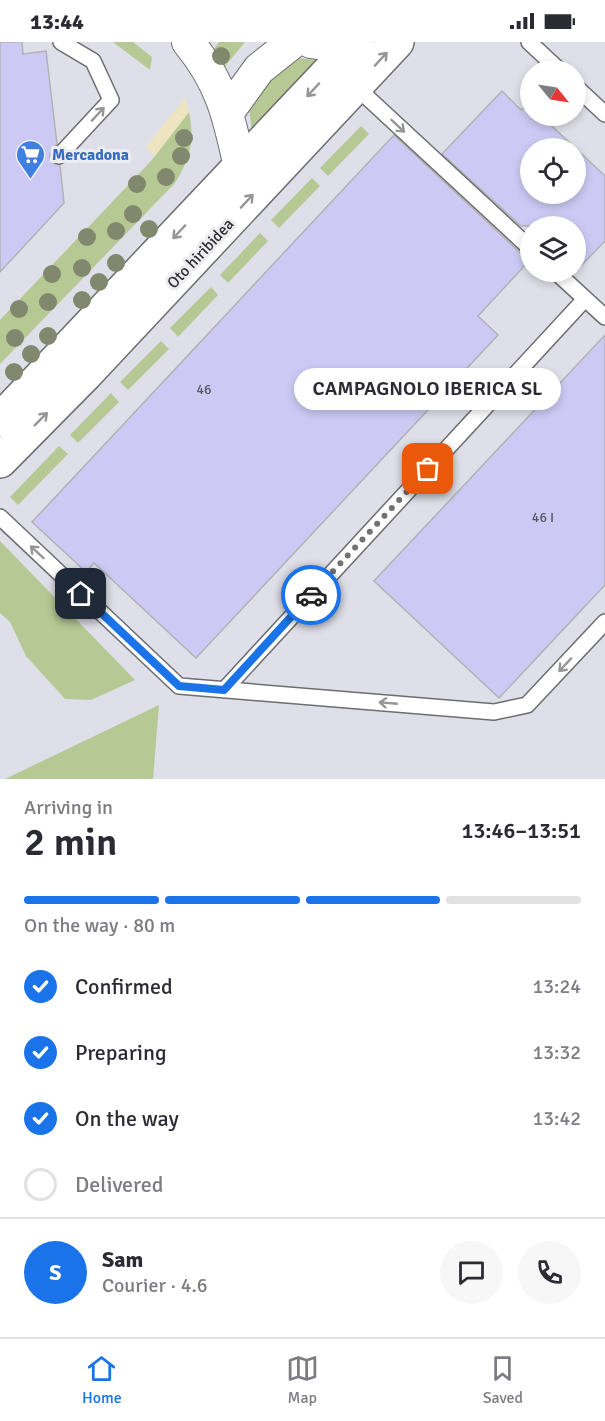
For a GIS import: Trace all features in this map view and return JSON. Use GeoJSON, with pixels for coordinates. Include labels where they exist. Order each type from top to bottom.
{"type":"FeatureCollection","features":[{"type":"Feature","properties":{"kind":"street"},"geometry":{"type":"LineString","coordinates":[[188,42],[214,80],[228,112],[240,167]]}},
{"type":"Feature","properties":{"kind":"street"},"geometry":{"type":"LineString","coordinates":[[228,112],[259,69],[292,42]]}},
{"type":"Feature","properties":{"kind":"street"},"geometry":{"type":"LineString","coordinates":[[311,42],[355,44]]}},
{"type":"Feature","properties":{"kind":"street","name":"Oto hiribidea"},"geometry":{"type":"LineString","coordinates":[[0,461],[86,374],[397,42]]}},
{"type":"Feature","properties":{"kind":"street","name":"Oto hiribidea"},"geometry":{"type":"LineString","coordinates":[[0,420],[355,44]]}},
{"type":"Feature","properties":{"kind":"lane"},"geometry":{"type":"LineString","coordinates":[[59,156],[111,100],[93,61],[61,42]]}},
{"type":"Feature","properties":{"kind":"lane"},"geometry":{"type":"LineString","coordinates":[[529,42],[548,60]]}},
{"type":"Feature","properties":{"kind":"lane"},"geometry":{"type":"LineString","coordinates":[[355,86],[520,239]]}},
{"type":"Feature","properties":{"kind":"lane"},"geometry":{"type":"LineString","coordinates":[[586,96],[605,114]]}},
{"type":"Feature","properties":{"kind":"lane"},"geometry":{"type":"LineString","coordinates":[[567,282],[605,317]]}},
{"type":"Feature","properties":{"kind":"lane"},"geometry":{"type":"LineString","coordinates":[[224,690],[585,298]]}},
{"type":"Feature","properties":{"kind":"lane"},"geometry":{"type":"LineString","coordinates":[[0,517],[179,686],[494,711],[527,705],[605,622]]}},
{"type":"Feature","properties":{"kind":"shaded area"},"geometry":{"type":"Polygon","coordinates":[[[0,42],[605,42],[605,779],[0,779],[0,42]]]}},
{"type":"Feature","properties":{"kind":"green space"},"geometry":{"type":"Polygon","coordinates":[[[113,42],[133,42],[152,57],[150,70],[113,42]]]}},
{"type":"Feature","properties":{"kind":"green space"},"geometry":{"type":"Polygon","coordinates":[[[219,42],[245,42],[221,71],[210,55],[219,42]]]}},
{"type":"Feature","properties":{"kind":"green space"},"geometry":{"type":"Polygon","coordinates":[[[299,58],[322,61],[252,133],[249,108],[272,68],[299,58]]]}},
{"type":"Feature","properties":{"kind":"green space"},"geometry":{"type":"Polygon","coordinates":[[[189,112],[190,149],[188,158],[175,183],[0,364],[0,320],[151,161],[189,112]]]}},
{"type":"Feature","properties":{"kind":"green space"},"geometry":{"type":"Polygon","coordinates":[[[361,126],[369,134],[328,176],[320,168],[361,126]]]}},
{"type":"Feature","properties":{"kind":"green space"},"geometry":{"type":"Polygon","coordinates":[[[312,178],[320,186],[279,228],[271,220],[312,178]]]}},
{"type":"Feature","properties":{"kind":"green space"},"geometry":{"type":"Polygon","coordinates":[[[260,233],[268,241],[228,283],[220,275],[260,233]]]}},
{"type":"Feature","properties":{"kind":"green space"},"geometry":{"type":"Polygon","coordinates":[[[211,287],[218,295],[178,337],[170,328],[211,287]]]}},
{"type":"Feature","properties":{"kind":"green space"},"geometry":{"type":"Polygon","coordinates":[[[161,341],[169,349],[128,390],[120,382],[161,341]]]}},
{"type":"Feature","properties":{"kind":"green space"},"geometry":{"type":"Polygon","coordinates":[[[111,393],[119,402],[78,443],[70,435],[111,393]]]}},
{"type":"Feature","properties":{"kind":"green space"},"geometry":{"type":"Polygon","coordinates":[[[59,446],[68,454],[18,505],[10,497],[59,446]]]}},
{"type":"Feature","properties":{"kind":"green space"},"geometry":{"type":"Polygon","coordinates":[[[0,541],[135,680],[91,700],[65,699],[26,656],[10,622],[0,613],[0,541]]]}},
{"type":"Feature","properties":{"kind":"green space"},"geometry":{"type":"Polygon","coordinates":[[[159,705],[153,779],[5,779],[159,705]]]}},
{"type":"Feature","properties":{"kind":"sand"},"geometry":{"type":"Polygon","coordinates":[[[185,98],[189,112],[155,156],[146,147],[185,98]]]}},
{"type":"Feature","properties":{"kind":"building","name":"Mercadona"},"geometry":{"type":"Polygon","coordinates":[[[0,42],[22,42],[23,54],[46,51],[57,144],[50,153],[50,158],[53,163],[60,165],[64,203],[0,272],[0,42]]]}},
{"type":"Feature","properties":{"kind":"building"},"geometry":{"type":"Polygon","coordinates":[[[502,91],[520,109],[520,126],[552,126],[564,138],[520,138],[520,204],[586,204],[586,158],[605,176],[605,241],[586,261],[586,216],[520,216],[520,225],[442,154],[502,91]]]}},
{"type":"Feature","properties":{"kind":"building"},"geometry":{"type":"Polygon","coordinates":[[[394,135],[520,253],[520,271],[478,316],[498,335],[196,658],[94,563],[86,572],[32,522],[394,135]]]}},
{"type":"Feature","properties":{"kind":"building"},"geometry":{"type":"Polygon","coordinates":[[[605,335],[605,585],[499,698],[374,581],[605,335]]]}},
{"type":"Feature","properties":{"kind":"way so far"},"geometry":{"type":"LineString","coordinates":[[311,595],[428,469]]}},
{"type":"Feature","properties":{"kind":"place","name":"Mercadona"},"geometry":{"type":"Point","coordinates":[31,180]}},
{"type":"Feature","properties":{"kind":"place","name":"CAMPAGNOLO IBERICA SL"},"geometry":{"type":"Point","coordinates":[428,469]}},
{"type":"Feature","properties":{"kind":"route"},"geometry":{"type":"LineString","coordinates":[[81,594],[179,686],[224,690],[311,595]]}}]}
